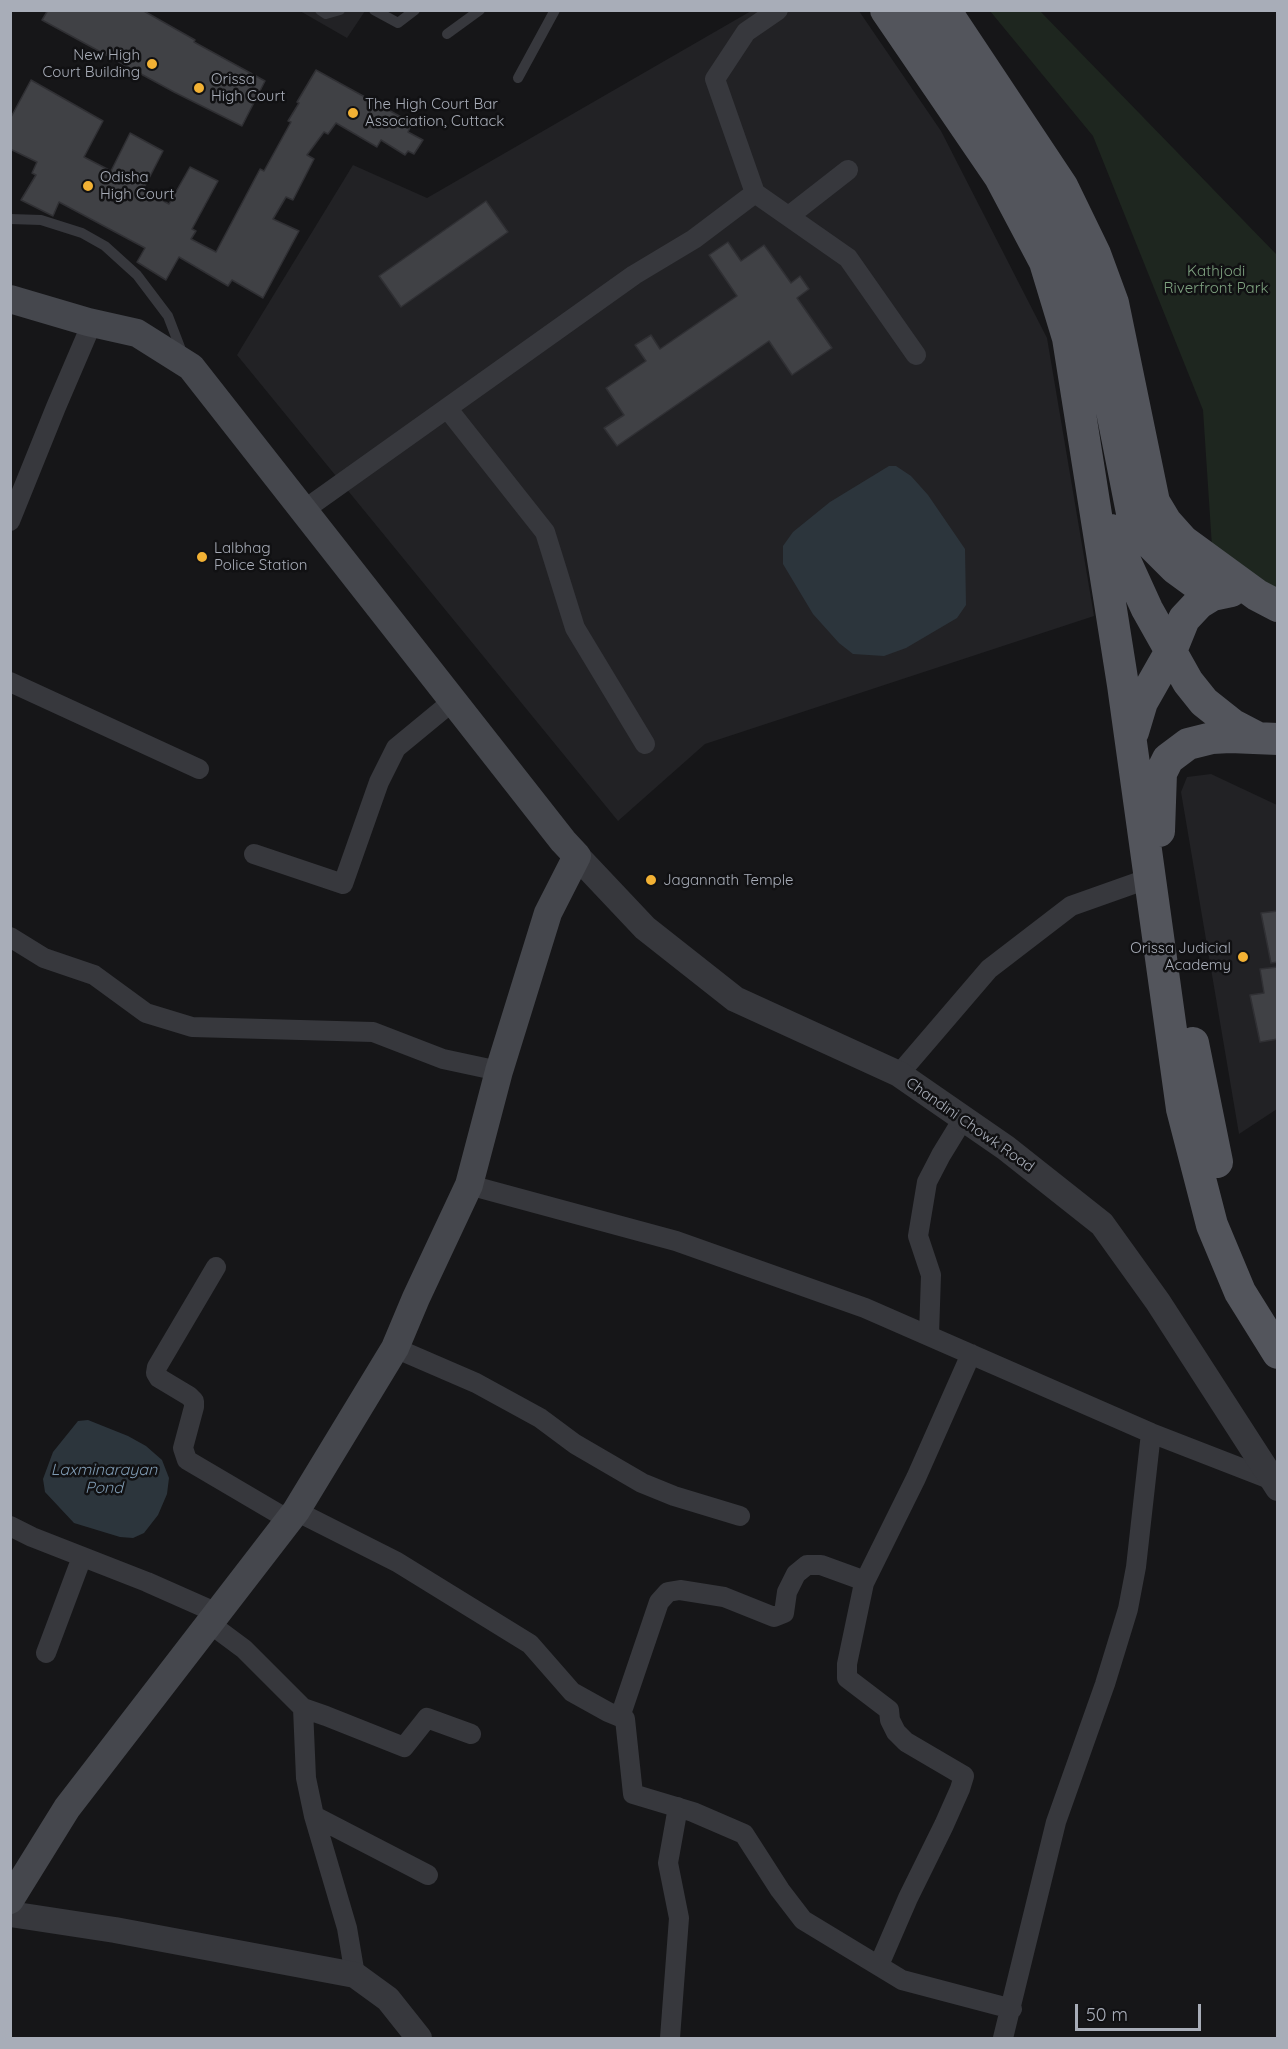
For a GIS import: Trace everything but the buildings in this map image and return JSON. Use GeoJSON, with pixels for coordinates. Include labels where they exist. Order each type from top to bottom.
{"type":"FeatureCollection","features":[{"type":"Feature","properties":{"kind":"main road"},"geometry":{"type":"LineString","coordinates":[[886,10],[1000,177],[1045,262],[1068,338],[1131,739],[1182,1109],[1212,1225],[1240,1292],[1278,1353]]}},
{"type":"Feature","properties":{"kind":"main road"},"geometry":{"type":"LineString","coordinates":[[913,10],[1040,196],[1065,246],[1088,302],[1099,345],[1132,513],[1147,540],[1176,568],[1212,595]]}},
{"type":"Feature","properties":{"kind":"main road"},"geometry":{"type":"LineString","coordinates":[[945,10],[1062,186],[1095,255],[1113,303],[1154,502],[1166,522],[1183,541],[1271,600]]}},
{"type":"Feature","properties":{"kind":"main road"},"geometry":{"type":"LineString","coordinates":[[10,298],[92,323],[137,333],[192,367],[563,842],[577,856],[548,913],[499,1071],[469,1185],[395,1348],[292,1515],[67,1808],[10,1900]]}},
{"type":"Feature","properties":{"kind":"main road"},"geometry":{"type":"LineString","coordinates":[[1091,483],[1146,609],[1188,682],[1204,702],[1233,725],[1271,742]]}},
{"type":"Feature","properties":{"kind":"main road"},"geometry":{"type":"LineString","coordinates":[[1131,739],[1142,702],[1171,651],[1184,619],[1199,603],[1212,595],[1231,591],[1271,600]]}},
{"type":"Feature","properties":{"kind":"main road"},"geometry":{"type":"LineString","coordinates":[[1271,742],[1212,738],[1188,744],[1168,759],[1161,773],[1159,834],[1209,1132],[1230,1213],[1255,1283],[1278,1318]]}},
{"type":"Feature","properties":{"kind":"street"},"geometry":{"type":"LineString","coordinates":[[778,10],[746,32],[715,79],[755,193],[848,258],[916,356]]}},
{"type":"Feature","properties":{"kind":"street"},"geometry":{"type":"LineString","coordinates":[[789,216],[848,170]]}},
{"type":"Feature","properties":{"kind":"street"},"geometry":{"type":"LineString","coordinates":[[303,510],[634,275],[694,239],[755,193]]}},
{"type":"Feature","properties":{"kind":"street"},"geometry":{"type":"LineString","coordinates":[[10,521],[92,323]]}},
{"type":"Feature","properties":{"kind":"street"},"geometry":{"type":"LineString","coordinates":[[447,408],[545,532],[575,628],[645,744]]}},
{"type":"Feature","properties":{"kind":"street"},"geometry":{"type":"LineString","coordinates":[[10,682],[199,769]]}},
{"type":"Feature","properties":{"kind":"street"},"geometry":{"type":"LineString","coordinates":[[254,854],[343,885],[379,782],[396,748],[453,701]]}},
{"type":"Feature","properties":{"kind":"street","name":"Chandini Chowk Road"},"geometry":{"type":"LineString","coordinates":[[577,856],[645,928],[735,999],[898,1074],[1006,1148],[1102,1224],[1158,1302],[1275,1484]]}},
{"type":"Feature","properties":{"kind":"street"},"geometry":{"type":"LineString","coordinates":[[898,1074],[989,969],[1071,906],[1150,878]]}},
{"type":"Feature","properties":{"kind":"street"},"geometry":{"type":"LineString","coordinates":[[10,937],[44,958],[94,975],[146,1013],[192,1027],[373,1032],[443,1059],[499,1071]]}},
{"type":"Feature","properties":{"kind":"street"},"geometry":{"type":"LineString","coordinates":[[928,1335],[931,1275],[918,1236],[927,1182],[963,1119]]}},
{"type":"Feature","properties":{"kind":"street"},"geometry":{"type":"LineString","coordinates":[[469,1185],[676,1241],[865,1308],[1151,1433],[1275,1484]]}},
{"type":"Feature","properties":{"kind":"street"},"geometry":{"type":"LineString","coordinates":[[216,1267],[157,1367],[156,1373],[194,1401],[183,1448],[187,1460],[292,1515],[397,1562],[530,1644],[572,1692],[625,1719],[633,1794],[693,1812],[744,1834],[780,1890],[803,1920],[902,1980],[1012,2009]]}},
{"type":"Feature","properties":{"kind":"street"},"geometry":{"type":"LineString","coordinates":[[395,1348],[476,1383],[540,1418],[591,1454],[642,1483],[674,1496],[740,1516]]}},
{"type":"Feature","properties":{"kind":"street"},"geometry":{"type":"LineString","coordinates":[[879,1965],[908,1898],[944,1825],[964,1776],[906,1742],[896,1732],[890,1720],[889,1710],[847,1678],[847,1664],[865,1581],[916,1478],[971,1354]]}},
{"type":"Feature","properties":{"kind":"street"},"geometry":{"type":"LineString","coordinates":[[1003,2038],[1012,2009],[1056,1822],[1105,1684],[1128,1609],[1136,1567],[1151,1433]]}},
{"type":"Feature","properties":{"kind":"street"},"geometry":{"type":"LineString","coordinates":[[10,1526],[147,1582],[213,1618],[303,1708],[404,1748],[427,1718],[471,1734]]}},
{"type":"Feature","properties":{"kind":"street"},"geometry":{"type":"LineString","coordinates":[[46,1653],[82,1557]]}},
{"type":"Feature","properties":{"kind":"street"},"geometry":{"type":"LineString","coordinates":[[620,1717],[659,1602],[668,1592],[680,1590],[724,1598],[774,1617],[784,1613],[787,1592],[791,1583],[796,1574],[807,1565],[820,1565],[865,1581]]}},
{"type":"Feature","properties":{"kind":"street"},"geometry":{"type":"LineString","coordinates":[[303,1708],[306,1778],[314,1816],[347,1928],[355,1975]]}},
{"type":"Feature","properties":{"kind":"street"},"geometry":{"type":"LineString","coordinates":[[670,2038],[679,1918],[668,1863],[678,1808]]}},
{"type":"Feature","properties":{"kind":"street"},"geometry":{"type":"LineString","coordinates":[[314,1816],[428,1875]]}},
{"type":"Feature","properties":{"kind":"street"},"geometry":{"type":"LineString","coordinates":[[10,1914],[115,1930],[355,1975],[388,1999],[418,2038]]}},
{"type":"Feature","properties":{"kind":"lane"},"geometry":{"type":"LineString","coordinates":[[321,10],[326,14],[340,10]]}},
{"type":"Feature","properties":{"kind":"lane"},"geometry":{"type":"LineString","coordinates":[[374,10],[398,23],[415,10]]}},
{"type":"Feature","properties":{"kind":"lane"},"geometry":{"type":"LineString","coordinates":[[447,34],[480,10]]}},
{"type":"Feature","properties":{"kind":"lane"},"geometry":{"type":"LineString","coordinates":[[518,78],[555,10]]}},
{"type":"Feature","properties":{"kind":"lane"},"geometry":{"type":"LineString","coordinates":[[10,219],[41,220],[82,233],[105,246],[137,275],[168,316],[186,364]]}},
{"type":"Feature","properties":{"kind":"shaded area"},"geometry":{"type":"Polygon","coordinates":[[[300,11],[365,11],[347,38],[300,11]]]}},
{"type":"Feature","properties":{"kind":"shaded area"},"geometry":{"type":"Polygon","coordinates":[[[751,11],[859,11],[941,131],[1047,338],[1094,616],[705,744],[618,821],[237,355],[353,165],[427,198],[751,11]]]}},
{"type":"Feature","properties":{"kind":"shaded area","name":"Orissa Judicial Academy"},"geometry":{"type":"Polygon","coordinates":[[[1211,774],[1277,805],[1277,1109],[1239,1134],[1181,792],[1187,777],[1211,774]]]}},
{"type":"Feature","properties":{"kind":"green space","name":"Kathjodi Riverfront Park"},"geometry":{"type":"Polygon","coordinates":[[[990,11],[1040,11],[1277,255],[1277,592],[1213,562],[1203,410],[1093,136],[990,11]]]}},
{"type":"Feature","properties":{"kind":"water"},"geometry":{"type":"Polygon","coordinates":[[[889,466],[896,466],[911,476],[928,495],[965,549],[966,605],[957,618],[906,648],[884,656],[853,654],[839,643],[813,614],[783,564],[783,546],[793,532],[830,502],[889,466]]]}},
{"type":"Feature","properties":{"kind":"water","name":"Laxminarayan Pond"},"geometry":{"type":"Polygon","coordinates":[[[88,1420],[146,1446],[162,1460],[169,1478],[167,1494],[158,1515],[144,1533],[133,1538],[120,1537],[74,1523],[45,1492],[43,1479],[53,1452],[78,1421],[88,1420]]]}},
{"type":"Feature","properties":{"kind":"place","name":"New High Court Building"},"geometry":{"type":"Point","coordinates":[152,64]}},
{"type":"Feature","properties":{"kind":"place","name":"Orissa High Court"},"geometry":{"type":"Point","coordinates":[199,88]}},
{"type":"Feature","properties":{"kind":"place","name":"The High Court Bar Association, Cuttack"},"geometry":{"type":"Point","coordinates":[353,113]}},
{"type":"Feature","properties":{"kind":"place","name":"Odisha High Court"},"geometry":{"type":"Point","coordinates":[88,186]}},
{"type":"Feature","properties":{"kind":"place","name":"Lalbhag Police Station"},"geometry":{"type":"Point","coordinates":[202,557]}},
{"type":"Feature","properties":{"kind":"place","name":"Jagannath Temple"},"geometry":{"type":"Point","coordinates":[651,880]}},
{"type":"Feature","properties":{"kind":"place","name":"Orissa Judicial Academy"},"geometry":{"type":"Point","coordinates":[1243,957]}}]}
